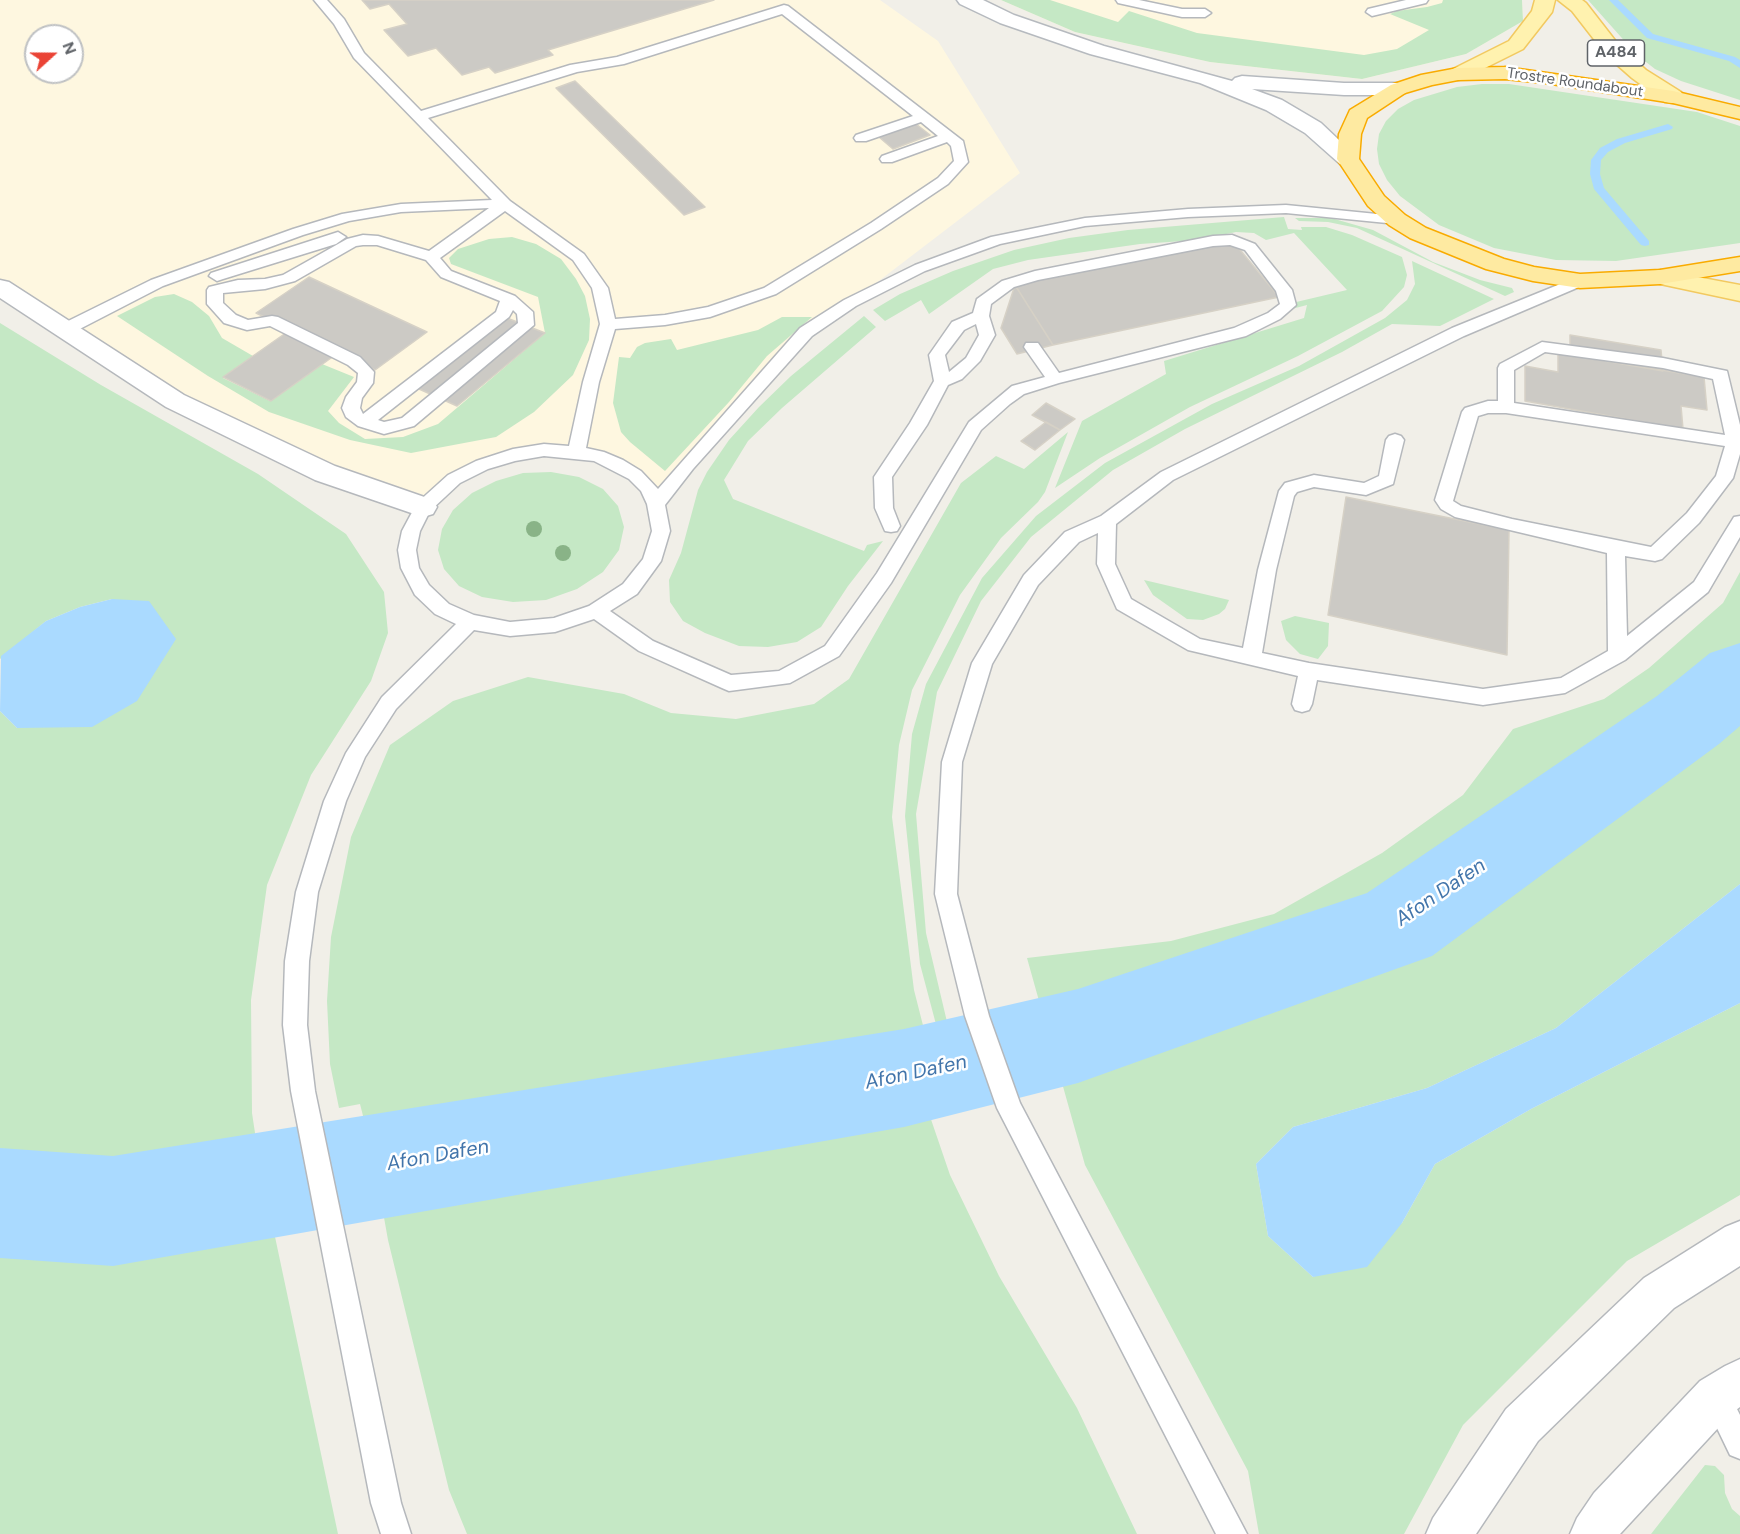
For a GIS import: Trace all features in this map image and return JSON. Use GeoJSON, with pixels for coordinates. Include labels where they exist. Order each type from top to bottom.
{"type":"FeatureCollection","features":[{"type":"Feature","properties":{"kind":"highway","name":"Trostre Roundabout"},"geometry":{"type":"LineString","coordinates":[[1348,159],[1350,134],[1358,115],[1398,89],[1428,79],[1458,74],[1505,73],[1545,77],[1672,97],[1740,113]]}},
{"type":"Feature","properties":{"kind":"highway"},"geometry":{"type":"LineString","coordinates":[[1348,159],[1376,201],[1397,220],[1418,233],[1494,264],[1533,274],[1580,281],[1660,277],[1740,264]]}},
{"type":"Feature","properties":{"kind":"main road"},"geometry":{"type":"LineString","coordinates":[[1458,74],[1516,45],[1542,12],[1545,0]]}},
{"type":"Feature","properties":{"kind":"main road","name":"A484"},"geometry":{"type":"LineString","coordinates":[[1568,0],[1579,7],[1614,52],[1638,74],[1672,97]]}},
{"type":"Feature","properties":{"kind":"main road"},"geometry":{"type":"LineString","coordinates":[[1660,277],[1740,293]]}},
{"type":"Feature","properties":{"kind":"street"},"geometry":{"type":"LineString","coordinates":[[967,0],[1007,19],[1097,50],[1207,79],[1274,105],[1313,128],[1348,159]]}},
{"type":"Feature","properties":{"kind":"street"},"geometry":{"type":"LineString","coordinates":[[1207,79],[1344,89],[1398,89]]}},
{"type":"Feature","properties":{"kind":"street"},"geometry":{"type":"LineString","coordinates":[[0,287],[175,401],[325,473],[423,507]]}},
{"type":"Feature","properties":{"kind":"street"},"geometry":{"type":"LineString","coordinates":[[1449,1534],[1522,1425],[1659,1293],[1740,1242]]}},
{"type":"Feature","properties":{"kind":"street"},"geometry":{"type":"LineString","coordinates":[[1593,1534],[1610,1509],[1728,1389]]}},
{"type":"Feature","properties":{"kind":"lane"},"geometry":{"type":"LineString","coordinates":[[320,0],[339,22],[359,56],[505,204],[579,257],[600,288],[608,324],[591,382],[576,452]]}},
{"type":"Feature","properties":{"kind":"lane"},"geometry":{"type":"LineString","coordinates":[[1122,0],[1182,14],[1205,13]]}},
{"type":"Feature","properties":{"kind":"lane"},"geometry":{"type":"LineString","coordinates":[[1372,12],[1422,0]]}},
{"type":"Feature","properties":{"kind":"lane"},"geometry":{"type":"LineString","coordinates":[[419,116],[575,68],[619,61],[784,9],[958,144],[961,162],[943,181],[876,226],[770,291],[710,312],[665,320],[608,324]]}},
{"type":"Feature","properties":{"kind":"lane"},"geometry":{"type":"LineString","coordinates":[[861,138],[922,117]]}},
{"type":"Feature","properties":{"kind":"lane"},"geometry":{"type":"LineString","coordinates":[[887,159],[948,137]]}},
{"type":"Feature","properties":{"kind":"lane"},"geometry":{"type":"LineString","coordinates":[[64,330],[157,283],[298,232],[347,217],[400,208],[505,204]]}},
{"type":"Feature","properties":{"kind":"lane"},"geometry":{"type":"LineString","coordinates":[[431,257],[505,204]]}},
{"type":"Feature","properties":{"kind":"lane"},"geometry":{"type":"LineString","coordinates":[[656,504],[687,465],[806,332],[850,303],[931,264],[996,240],[1084,222],[1188,213],[1286,209],[1397,220]]}},
{"type":"Feature","properties":{"kind":"lane"},"geometry":{"type":"LineString","coordinates":[[157,283],[188,282],[238,271],[331,241],[377,212]]}},
{"type":"Feature","properties":{"kind":"lane"},"geometry":{"type":"LineString","coordinates":[[596,611],[646,646],[729,683],[783,678],[832,651],[884,578],[911,533],[975,426],[1018,390],[1240,333],[1274,316],[1288,305],[1284,290],[1251,247],[1232,240],[1213,241],[1035,276],[1008,284],[983,302],[981,316],[987,335],[972,361],[956,375],[942,381],[918,425],[883,477],[882,523],[911,533]]}},
{"type":"Feature","properties":{"kind":"lane"},"geometry":{"type":"LineString","coordinates":[[188,282],[215,290],[238,285],[265,284],[289,278],[352,242],[378,241],[431,257],[446,274],[509,299],[525,312],[526,325],[408,422],[384,428],[355,417],[351,408],[354,397],[365,383],[366,372],[354,361],[272,321],[247,325],[230,319],[215,304],[215,290]]}},
{"type":"Feature","properties":{"kind":"lane"},"geometry":{"type":"LineString","coordinates":[[971,300],[1002,279],[1032,271],[1072,261],[1109,256],[1129,258]]}},
{"type":"Feature","properties":{"kind":"lane"},"geometry":{"type":"LineString","coordinates":[[1232,1534],[1010,1108],[976,1016],[946,894],[952,762],[982,663],[1032,580],[1072,537],[1107,521],[1167,476],[1458,332],[1580,281]]}},
{"type":"Feature","properties":{"kind":"lane"},"geometry":{"type":"LineString","coordinates":[[364,422],[503,314],[509,299]]}},
{"type":"Feature","properties":{"kind":"lane"},"geometry":{"type":"LineString","coordinates":[[942,381],[937,355],[958,326],[981,316]]}},
{"type":"Feature","properties":{"kind":"lane"},"geometry":{"type":"LineString","coordinates":[[1032,347],[1055,379]]}},
{"type":"Feature","properties":{"kind":"lane"},"geometry":{"type":"LineString","coordinates":[[1506,407],[1506,368],[1542,347],[1640,360],[1721,375],[1737,443],[1724,478],[1693,518],[1654,554],[1616,548],[1455,511],[1447,505],[1444,500],[1471,412],[1488,407],[1506,407],[1737,443]]}},
{"type":"Feature","properties":{"kind":"lane"},"geometry":{"type":"LineString","coordinates":[[1251,659],[1267,570],[1285,495],[1291,487],[1314,481],[1366,489],[1387,480],[1395,440]]}},
{"type":"Feature","properties":{"kind":"lane"},"geometry":{"type":"LineString","coordinates":[[544,450],[576,452],[608,460],[635,475],[648,488],[656,504],[661,531],[652,561],[630,589],[596,611],[555,625],[510,629],[470,622],[442,609],[422,590],[410,568],[407,550],[411,531],[423,507],[454,479],[482,465],[513,454],[544,450]]}},
{"type":"Feature","properties":{"kind":"lane"},"geometry":{"type":"LineString","coordinates":[[1107,521],[1106,564],[1124,604],[1195,645],[1309,671],[1484,697],[1565,685],[1618,655],[1701,587],[1740,522]]}},
{"type":"Feature","properties":{"kind":"lane"},"geometry":{"type":"LineString","coordinates":[[1616,548],[1618,655]]}},
{"type":"Feature","properties":{"kind":"lane"},"geometry":{"type":"LineString","coordinates":[[396,1534],[384,1491],[303,1091],[295,1025],[297,961],[307,892],[335,801],[356,753],[389,703],[470,622]]}},
{"type":"Feature","properties":{"kind":"lane"},"geometry":{"type":"LineString","coordinates":[[1302,704],[1309,671]]}},
{"type":"Feature","properties":{"kind":"lane"},"geometry":{"type":"LineString","coordinates":[[1728,1389],[1740,1445]]}},
{"type":"Feature","properties":{"kind":"shaded area"},"geometry":{"type":"Polygon","coordinates":[[[0,0],[880,0],[938,41],[1020,173],[850,303],[806,332],[656,504],[617,464],[544,450],[482,465],[423,507],[167,396],[0,288],[0,0]]]}},
{"type":"Feature","properties":{"kind":"shaded area"},"geometry":{"type":"Polygon","coordinates":[[[1001,0],[1522,0],[1523,21],[1466,54],[1362,79],[1210,62],[1075,32],[1001,0]]]}},
{"type":"Feature","properties":{"kind":"green space"},"geometry":{"type":"Polygon","coordinates":[[[1001,0],[1050,0],[1118,22],[1129,11],[1197,33],[1364,55],[1397,49],[1429,30],[1390,14],[1427,7],[1442,3],[1443,0],[1522,0],[1523,21],[1466,54],[1362,79],[1210,62],[1075,32],[1001,0]]]}},
{"type":"Feature","properties":{"kind":"green space"},"geometry":{"type":"Polygon","coordinates":[[[1588,0],[1740,0],[1740,100],[1681,81],[1655,69],[1637,55],[1588,0]]]}},
{"type":"Feature","properties":{"kind":"green space"},"geometry":{"type":"Polygon","coordinates":[[[1509,84],[1697,112],[1740,126],[1740,243],[1616,261],[1556,260],[1494,248],[1439,225],[1400,196],[1387,180],[1379,164],[1377,149],[1379,134],[1386,121],[1398,109],[1414,100],[1457,87],[1509,84]]]}},
{"type":"Feature","properties":{"kind":"green space"},"geometry":{"type":"Polygon","coordinates":[[[1284,217],[1288,229],[1326,227],[1352,235],[1402,257],[1407,275],[1404,287],[1382,311],[1298,356],[1190,407],[1100,458],[1055,488],[1082,421],[1166,374],[1164,361],[1304,318],[1307,305],[1284,311],[1292,303],[1347,290],[1294,233],[1266,240],[1254,233],[1236,232],[1198,240],[1140,244],[1028,260],[993,269],[929,314],[921,300],[885,321],[873,310],[900,294],[953,271],[1014,250],[1069,238],[1128,230],[1284,217]]]}},
{"type":"Feature","properties":{"kind":"green space"},"geometry":{"type":"Polygon","coordinates":[[[1295,218],[1331,218],[1373,230],[1433,262],[1480,280],[1512,288],[1514,292],[1505,296],[1357,228],[1328,222],[1299,221],[1295,218]]]}},
{"type":"Feature","properties":{"kind":"green space"},"geometry":{"type":"Polygon","coordinates":[[[512,237],[536,244],[561,259],[576,279],[585,296],[590,319],[589,340],[573,375],[534,412],[496,437],[411,453],[350,440],[269,412],[208,376],[117,316],[155,297],[174,294],[192,302],[209,316],[222,338],[253,356],[223,378],[270,401],[322,364],[354,377],[328,411],[339,423],[365,439],[403,437],[438,424],[545,333],[538,297],[451,264],[449,258],[458,249],[489,239],[512,237]]]}},
{"type":"Feature","properties":{"kind":"green space"},"geometry":{"type":"Polygon","coordinates":[[[1412,261],[1494,299],[1440,326],[1392,324],[1342,352],[1185,429],[1113,470],[1031,537],[981,601],[937,692],[916,814],[926,933],[952,1043],[974,1094],[960,1095],[942,1047],[920,964],[905,816],[912,734],[926,684],[982,578],[1036,516],[1105,463],[1212,404],[1299,366],[1385,318],[1407,300],[1415,284],[1412,261]]]}},
{"type":"Feature","properties":{"kind":"green space"},"geometry":{"type":"Polygon","coordinates":[[[864,316],[876,327],[782,408],[748,441],[724,480],[733,499],[864,551],[867,545],[883,541],[848,586],[821,627],[797,642],[768,647],[739,646],[705,633],[683,621],[670,602],[669,580],[681,553],[698,490],[707,472],[729,440],[759,407],[791,376],[864,316]]]}},
{"type":"Feature","properties":{"kind":"green space"},"geometry":{"type":"Polygon","coordinates":[[[782,317],[812,317],[767,356],[729,402],[665,471],[621,432],[613,403],[619,357],[630,358],[637,347],[645,343],[671,339],[677,350],[758,330],[782,317]]]}},
{"type":"Feature","properties":{"kind":"green space"},"geometry":{"type":"Polygon","coordinates":[[[0,323],[101,385],[258,474],[346,534],[384,592],[388,633],[371,681],[311,775],[267,885],[251,1000],[252,1113],[260,1166],[338,1534],[0,1534],[0,711],[17,728],[112,599],[80,607],[46,621],[0,659],[0,323]]]}},
{"type":"Feature","properties":{"kind":"green space"},"geometry":{"type":"Polygon","coordinates":[[[1068,432],[1045,492],[1038,502],[1001,538],[960,595],[912,690],[899,745],[892,817],[914,990],[930,1053],[897,1073],[666,1113],[374,1159],[360,1104],[339,1108],[330,1064],[327,1001],[331,937],[351,837],[390,745],[453,701],[528,677],[624,694],[671,713],[736,719],[814,704],[849,679],[961,483],[996,456],[1024,469],[1068,432]]]}},
{"type":"Feature","properties":{"kind":"green space"},"geometry":{"type":"Polygon","coordinates":[[[551,472],[579,477],[603,489],[618,506],[624,527],[619,550],[603,572],[577,589],[546,600],[513,602],[482,597],[459,586],[444,569],[438,550],[442,529],[453,510],[472,493],[496,481],[523,473],[551,472]]]}},
{"type":"Feature","properties":{"kind":"green space"},"geometry":{"type":"Polygon","coordinates":[[[1740,572],[1740,884],[1556,1028],[1427,1088],[1293,1127],[1256,1164],[1268,1236],[1313,1277],[1402,1223],[1435,1164],[1531,1109],[1740,1003],[1740,1195],[1627,1261],[1463,1425],[1404,1534],[1259,1534],[1248,1471],[1085,1165],[1027,958],[1171,941],[1274,914],[1382,853],[1463,795],[1513,729],[1604,699],[1649,668],[1723,603],[1740,572]]]}},
{"type":"Feature","properties":{"kind":"green space"},"geometry":{"type":"Polygon","coordinates":[[[1144,580],[1229,600],[1225,609],[1219,614],[1203,620],[1187,619],[1153,595],[1144,580]]]}},
{"type":"Feature","properties":{"kind":"green space"},"geometry":{"type":"Polygon","coordinates":[[[1295,616],[1329,623],[1328,646],[1318,659],[1300,654],[1286,640],[1281,621],[1295,616]]]}},
{"type":"Feature","properties":{"kind":"green space"},"geometry":{"type":"Polygon","coordinates":[[[923,1096],[950,1175],[999,1276],[1077,1408],[1137,1534],[467,1534],[449,1490],[388,1240],[377,1178],[744,1126],[923,1096]]]}},
{"type":"Feature","properties":{"kind":"green space"},"geometry":{"type":"Polygon","coordinates":[[[1705,1465],[1715,1466],[1724,1475],[1725,1493],[1732,1509],[1740,1516],[1740,1534],[1651,1534],[1705,1465]]]}},
{"type":"Feature","properties":{"kind":"water"},"geometry":{"type":"Polygon","coordinates":[[[112,599],[149,601],[176,639],[137,701],[92,727],[17,728],[0,711],[1,656],[46,621],[80,607],[112,599]]]}},
{"type":"Feature","properties":{"kind":"water"},"geometry":{"type":"Polygon","coordinates":[[[1740,884],[1740,1003],[1531,1109],[1435,1164],[1402,1223],[1367,1267],[1313,1277],[1268,1236],[1256,1164],[1293,1127],[1427,1088],[1556,1028],[1740,884]]]}},
{"type":"Feature","properties":{"kind":"building"},"geometry":{"type":"Polygon","coordinates":[[[362,0],[714,0],[548,50],[553,55],[495,73],[489,67],[462,75],[436,48],[408,56],[384,30],[407,24],[389,4],[370,9],[362,0]]]}},
{"type":"Feature","properties":{"kind":"building"},"geometry":{"type":"Polygon","coordinates":[[[575,81],[705,207],[684,215],[556,88],[575,81]]]}},
{"type":"Feature","properties":{"kind":"building"},"geometry":{"type":"Polygon","coordinates":[[[916,124],[930,135],[893,149],[879,137],[916,124]]]}},
{"type":"Feature","properties":{"kind":"building"},"geometry":{"type":"Polygon","coordinates":[[[1232,240],[1279,297],[1053,345],[1015,285],[1232,240]]]}},
{"type":"Feature","properties":{"kind":"building"},"geometry":{"type":"Polygon","coordinates":[[[309,277],[427,332],[375,370],[256,313],[309,277]]]}},
{"type":"Feature","properties":{"kind":"building"},"geometry":{"type":"Polygon","coordinates":[[[1015,285],[1053,345],[1017,354],[1001,328],[1015,285]]]}},
{"type":"Feature","properties":{"kind":"building"},"geometry":{"type":"Polygon","coordinates":[[[507,318],[545,333],[457,406],[419,389],[507,318]]]}},
{"type":"Feature","properties":{"kind":"building"},"geometry":{"type":"Polygon","coordinates":[[[290,330],[338,353],[271,401],[223,377],[290,330]]]}},
{"type":"Feature","properties":{"kind":"building"},"geometry":{"type":"Polygon","coordinates":[[[1570,335],[1661,350],[1663,371],[1570,355],[1570,335]]]}},
{"type":"Feature","properties":{"kind":"building"},"geometry":{"type":"Polygon","coordinates":[[[1558,353],[1704,377],[1707,410],[1681,406],[1683,429],[1525,401],[1525,366],[1558,372],[1558,353]]]}},
{"type":"Feature","properties":{"kind":"building"},"geometry":{"type":"Polygon","coordinates":[[[1046,403],[1075,419],[1060,430],[1032,415],[1046,403]]]}},
{"type":"Feature","properties":{"kind":"building"},"geometry":{"type":"Polygon","coordinates":[[[1046,422],[1060,430],[1035,450],[1021,441],[1046,422]]]}},
{"type":"Feature","properties":{"kind":"building"},"geometry":{"type":"Polygon","coordinates":[[[1346,497],[1509,530],[1507,655],[1328,615],[1346,497]]]}},
{"type":"Feature","properties":{"kind":"waterway"},"geometry":{"type":"LineString","coordinates":[[1613,0],[1650,36],[1732,59],[1740,65]]}},
{"type":"Feature","properties":{"kind":"waterway","name":"Afon Dafen"},"geometry":{"type":"LineString","coordinates":[[1645,243],[1599,189],[1595,174],[1596,160],[1604,150],[1621,141],[1668,127]]}},
{"type":"Feature","properties":{"kind":"waterway","name":"Afon Dafen"},"geometry":{"type":"LineString","coordinates":[[0,1203],[113,1211],[904,1078],[1078,1036],[1398,926],[1688,720],[1740,676]]}},
{"type":"Feature","properties":{"kind":"waterway"},"geometry":{"type":"LineString","coordinates":[[703,1080],[710,1110]]}},
{"type":"Feature","properties":{"kind":"waterway"},"geometry":{"type":"LineString","coordinates":[[754,1103],[759,1136]]}}]}
